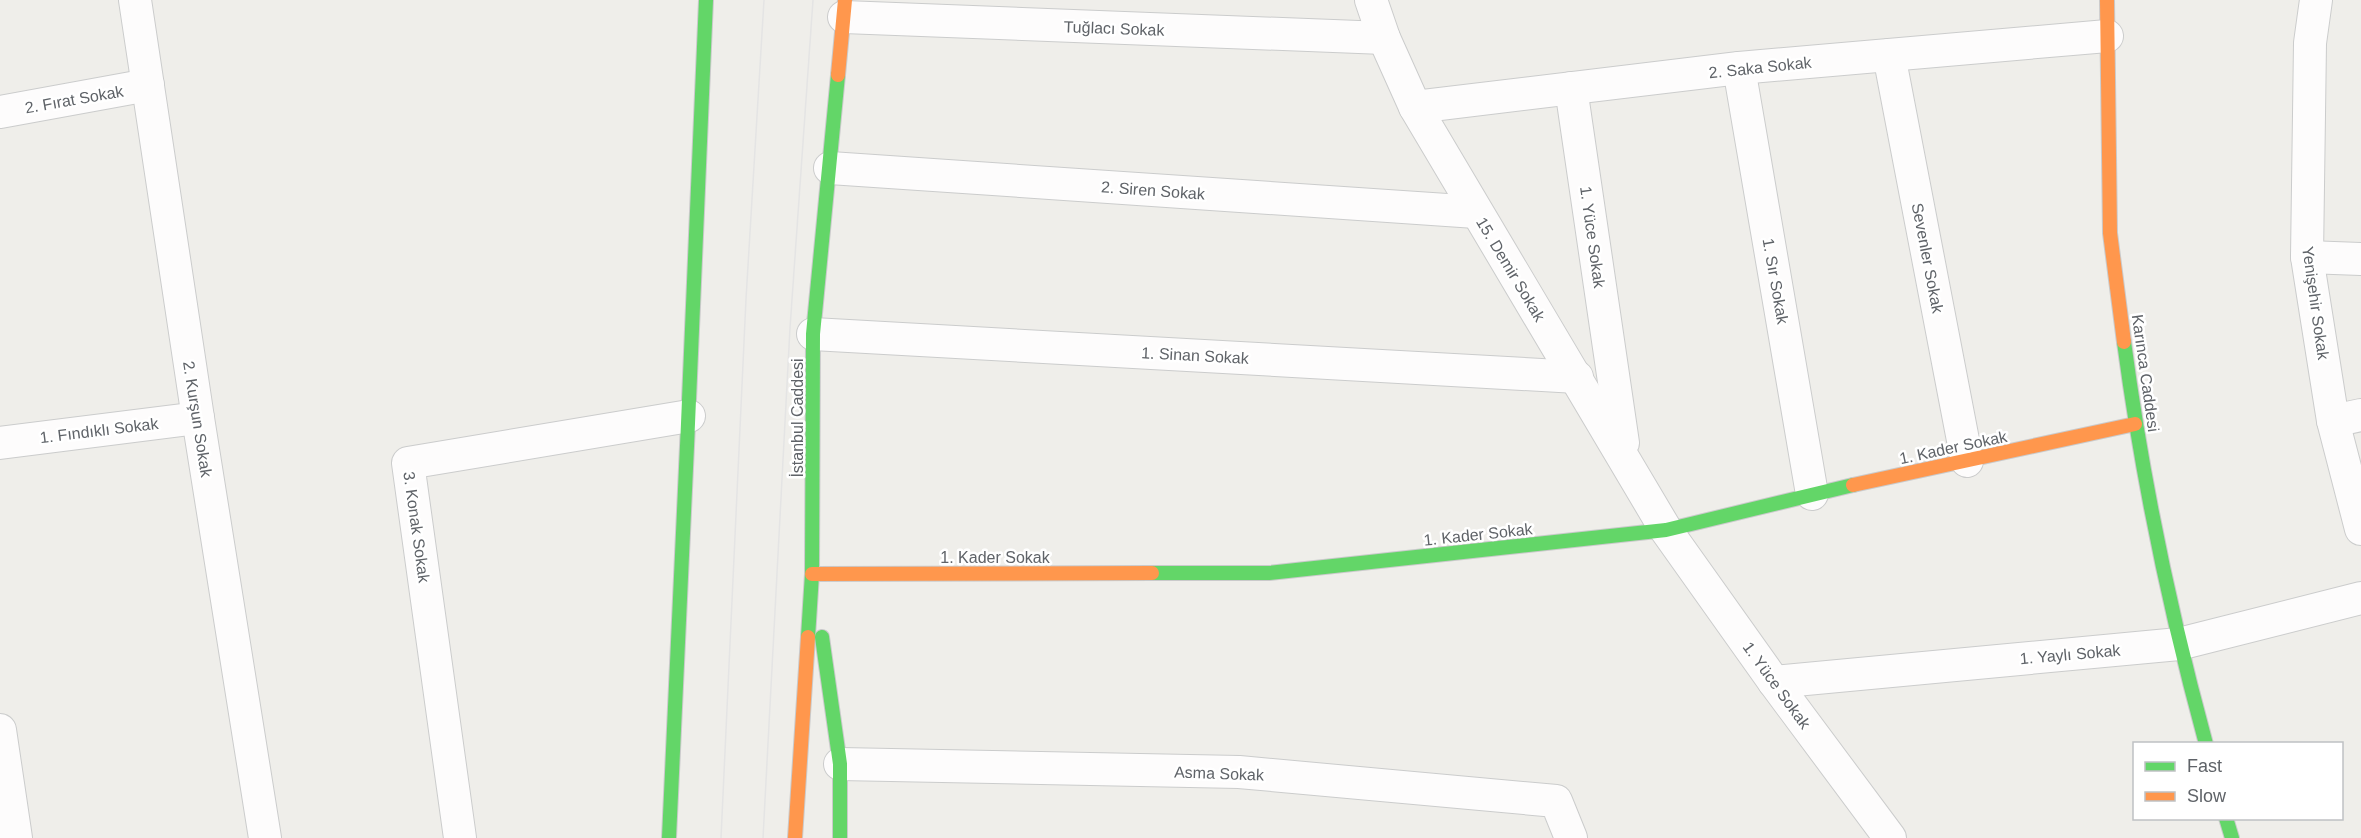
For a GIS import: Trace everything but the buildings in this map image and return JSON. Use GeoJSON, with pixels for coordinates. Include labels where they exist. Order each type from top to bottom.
{"type":"FeatureCollection","features":[{"type":"Feature","properties":{"kind":"main road"},"geometry":{"type":"LineString","coordinates":[[669,838],[706,0]]}},
{"type":"Feature","properties":{"kind":"main road","name":"Karınca Caddesi"},"geometry":{"type":"LineString","coordinates":[[2108,0],[2110,233],[2135,424],[2179,644],[2205,742]]}},
{"type":"Feature","properties":{"kind":"main road","name":"İstanbul Caddesi"},"geometry":{"type":"LineString","coordinates":[[795,838],[812,574],[813,334],[845,8]]}},
{"type":"Feature","properties":{"kind":"main road","name":"1. Kader Sokak"},"geometry":{"type":"LineString","coordinates":[[812,574],[1269,573],[1666,530],[1812,494],[2135,424]]}},
{"type":"Feature","properties":{"kind":"main road"},"geometry":{"type":"LineString","coordinates":[[812,574],[840,764],[840,838]]}},
{"type":"Feature","properties":{"kind":"main road"},"geometry":{"type":"LineString","coordinates":[[2226,820],[2232,838]]}},
{"type":"Feature","properties":{"kind":"street","name":"2. Kurşun Sokak"},"geometry":{"type":"LineString","coordinates":[[135,0],[198,418],[265,838]]}},
{"type":"Feature","properties":{"kind":"street","name":"15. Demir Sokak"},"geometry":{"type":"LineString","coordinates":[[1371,0],[1384,38],[1415,107],[1666,530]]}},
{"type":"Feature","properties":{"kind":"street","name":"Yenişehir Sokak"},"geometry":{"type":"LineString","coordinates":[[2316,0],[2310,43],[2307,257],[2347,418],[2361,529]]}},
{"type":"Feature","properties":{"kind":"street","name":"Tuğlacı Sokak"},"geometry":{"type":"LineString","coordinates":[[845,8],[1384,38]]}},
{"type":"Feature","properties":{"kind":"street","name":"2. Saka Sokak"},"geometry":{"type":"LineString","coordinates":[[1415,107],[1739,68],[2107,36]]}},
{"type":"Feature","properties":{"kind":"street","name":"Sevenler Sokak"},"geometry":{"type":"LineString","coordinates":[[1889,55],[1967,461]]}},
{"type":"Feature","properties":{"kind":"street","name":"1. Sır Sokak"},"geometry":{"type":"LineString","coordinates":[[1739,68],[1812,494]]}},
{"type":"Feature","properties":{"kind":"street","name":"2. Fırat Sokak"},"geometry":{"type":"LineString","coordinates":[[0,112],[148,86]]}},
{"type":"Feature","properties":{"kind":"street","name":"1. Yüce Sokak"},"geometry":{"type":"LineString","coordinates":[[1571,88],[1625,458]]}},
{"type":"Feature","properties":{"kind":"street","name":"2. Siren Sokak"},"geometry":{"type":"LineString","coordinates":[[830,168],[1476,212]]}},
{"type":"Feature","properties":{"kind":"street"},"geometry":{"type":"LineString","coordinates":[[2307,257],[2361,259]]}},
{"type":"Feature","properties":{"kind":"street","name":"1. Sinan Sokak"},"geometry":{"type":"LineString","coordinates":[[813,334],[1577,377]]}},
{"type":"Feature","properties":{"kind":"street","name":"3. Konak Sokak"},"geometry":{"type":"LineString","coordinates":[[460,838],[408,463],[689,416]]}},
{"type":"Feature","properties":{"kind":"street","name":"1. Fındıklı Sokak"},"geometry":{"type":"LineString","coordinates":[[0,443],[198,418]]}},
{"type":"Feature","properties":{"kind":"street","name":"1. Yüce Sokak"},"geometry":{"type":"LineString","coordinates":[[1666,530],[1774,682],[1879,836]]}},
{"type":"Feature","properties":{"kind":"street","name":"1. Yaylı Sokak"},"geometry":{"type":"LineString","coordinates":[[1774,682],[2179,644],[2361,598]]}},
{"type":"Feature","properties":{"kind":"street"},"geometry":{"type":"LineString","coordinates":[[0,730],[10,830]]}},
{"type":"Feature","properties":{"kind":"street","name":"Asma Sokak"},"geometry":{"type":"LineString","coordinates":[[840,764],[1239,772],[1556,801],[1571,838]]}},
{"type":"Feature","properties":{"kind":"tram line"},"geometry":{"type":"LineString","coordinates":[[721,838],[746,299],[764,0]]}},
{"type":"Feature","properties":{"kind":"tram line"},"geometry":{"type":"LineString","coordinates":[[763,838],[790,328],[813,0]]}},
{"type":"Feature","properties":{"kind":"traffic: fast"},"geometry":{"type":"LineString","coordinates":[[669,838],[706,0]]}},
{"type":"Feature","properties":{"kind":"traffic: fast"},"geometry":{"type":"LineString","coordinates":[[808,637],[812,574],[813,334],[838,75]]}},
{"type":"Feature","properties":{"kind":"traffic: fast"},"geometry":{"type":"LineString","coordinates":[[2124,342],[2139,443],[2158,544],[2206,742]]}},
{"type":"Feature","properties":{"kind":"traffic: fast"},"geometry":{"type":"LineString","coordinates":[[1152,573],[1269,573],[1666,530],[1853,485]]}},
{"type":"Feature","properties":{"kind":"traffic: fast"},"geometry":{"type":"LineString","coordinates":[[822,637],[840,764],[840,838]]}},
{"type":"Feature","properties":{"kind":"traffic: fast"},"geometry":{"type":"LineString","coordinates":[[2227,820],[2232,838]]}},
{"type":"Feature","properties":{"kind":"traffic: slow"},"geometry":{"type":"LineString","coordinates":[[838,75],[845,0]]}},
{"type":"Feature","properties":{"kind":"traffic: slow"},"geometry":{"type":"LineString","coordinates":[[2107,0],[2110,233],[2124,342]]}},
{"type":"Feature","properties":{"kind":"traffic: slow"},"geometry":{"type":"LineString","coordinates":[[1853,485],[2135,424]]}},
{"type":"Feature","properties":{"kind":"traffic: slow"},"geometry":{"type":"LineString","coordinates":[[812,574],[1152,573]]}},
{"type":"Feature","properties":{"kind":"traffic: slow"},"geometry":{"type":"LineString","coordinates":[[795,838],[808,637]]}}]}
